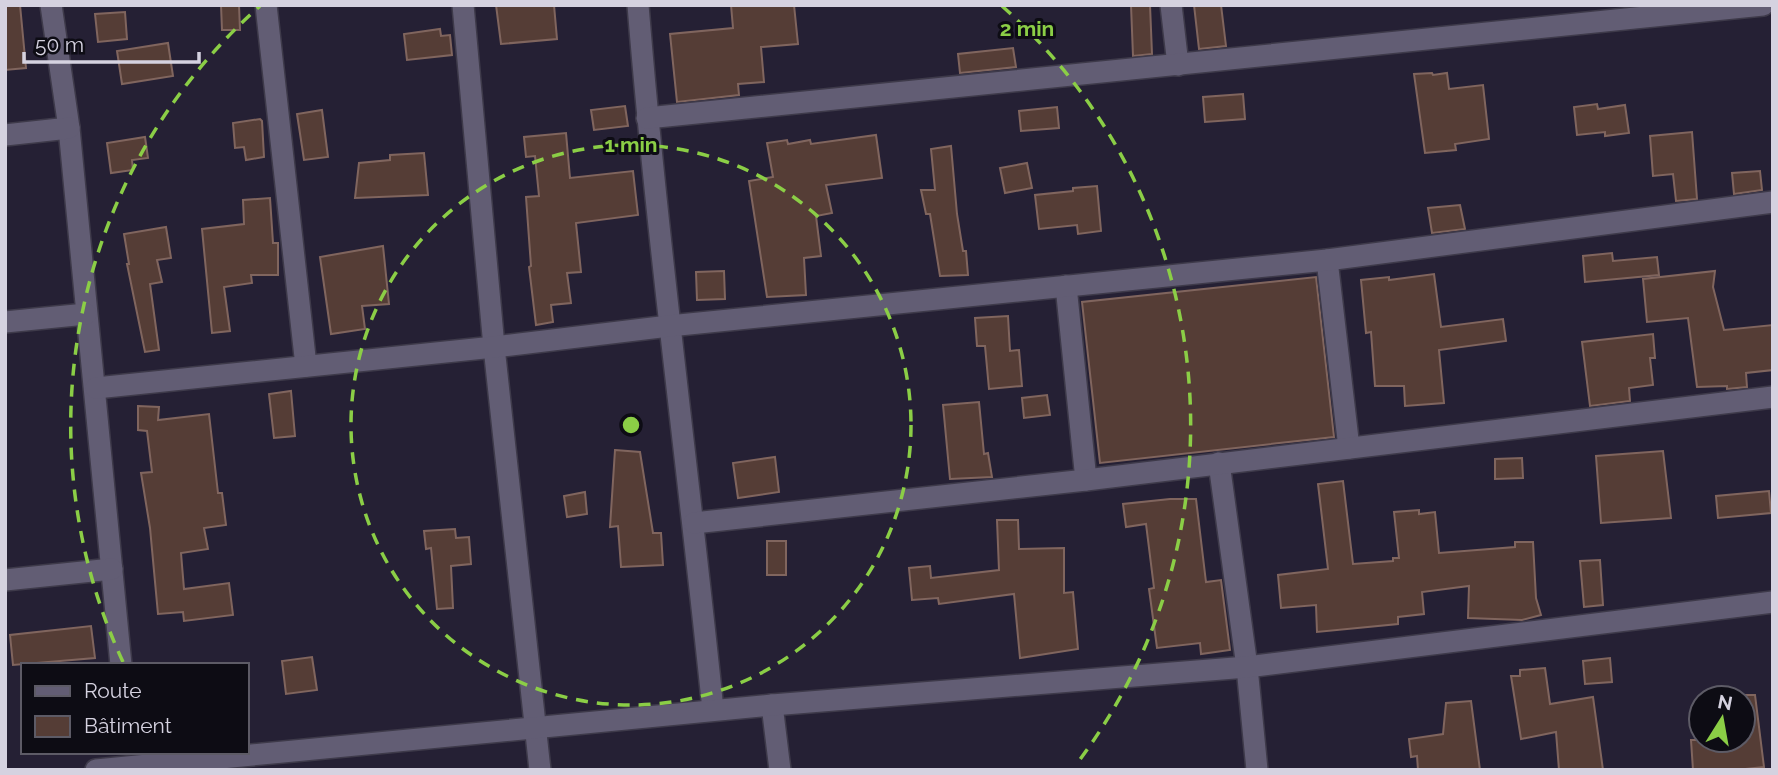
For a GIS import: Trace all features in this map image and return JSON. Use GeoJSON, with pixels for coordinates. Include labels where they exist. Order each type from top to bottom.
{"type":"FeatureCollection","features":[{"type":"Feature","properties":{"kind":"street"},"geometry":{"type":"LineString","coordinates":[[51,5],[69,128],[121,663]]}},
{"type":"Feature","properties":{"kind":"street"},"geometry":{"type":"LineString","coordinates":[[266,5],[306,366]]}},
{"type":"Feature","properties":{"kind":"street"},"geometry":{"type":"LineString","coordinates":[[463,5],[494,347],[540,770]]}},
{"type":"Feature","properties":{"kind":"street"},"geometry":{"type":"LineString","coordinates":[[638,5],[669,326],[694,523],[713,710]]}},
{"type":"Feature","properties":{"kind":"street"},"geometry":{"type":"LineString","coordinates":[[1171,5],[1178,65]]}},
{"type":"Feature","properties":{"kind":"street"},"geometry":{"type":"LineString","coordinates":[[647,118],[1763,5]]}},
{"type":"Feature","properties":{"kind":"street"},"geometry":{"type":"LineString","coordinates":[[5,135],[69,128]]}},
{"type":"Feature","properties":{"kind":"street"},"geometry":{"type":"LineString","coordinates":[[96,388],[669,326],[1327,260],[1773,202]]}},
{"type":"Feature","properties":{"kind":"street"},"geometry":{"type":"LineString","coordinates":[[1327,260],[1349,448]]}},
{"type":"Feature","properties":{"kind":"street"},"geometry":{"type":"LineString","coordinates":[[1066,286],[1086,480]]}},
{"type":"Feature","properties":{"kind":"street"},"geometry":{"type":"LineString","coordinates":[[5,322],[86,314]]}},
{"type":"Feature","properties":{"kind":"street"},"geometry":{"type":"LineString","coordinates":[[694,523],[1086,480],[1773,397]]}},
{"type":"Feature","properties":{"kind":"street"},"geometry":{"type":"LineString","coordinates":[[1219,463],[1247,667],[1257,770]]}},
{"type":"Feature","properties":{"kind":"street"},"geometry":{"type":"LineString","coordinates":[[5,580],[112,569]]}},
{"type":"Feature","properties":{"kind":"street"},"geometry":{"type":"LineString","coordinates":[[248,752],[713,710],[1247,667],[1773,602]]}},
{"type":"Feature","properties":{"kind":"street"},"geometry":{"type":"LineString","coordinates":[[772,705],[780,770]]}},
{"type":"Feature","properties":{"kind":"street"},"geometry":{"type":"LineString","coordinates":[[96,770],[129,763],[230,754]]}},
{"type":"Feature","properties":{"kind":"building"},"geometry":{"type":"Polygon","coordinates":[[[5,5],[20,5],[26,68],[5,70],[5,5]]]}},
{"type":"Feature","properties":{"kind":"building"},"geometry":{"type":"Polygon","coordinates":[[[221,5],[239,5],[240,30],[222,30],[221,5]]]}},
{"type":"Feature","properties":{"kind":"building"},"geometry":{"type":"Polygon","coordinates":[[[496,5],[554,5],[557,39],[501,44],[496,5]]]}},
{"type":"Feature","properties":{"kind":"building"},"geometry":{"type":"Polygon","coordinates":[[[731,5],[794,5],[798,44],[761,47],[764,82],[738,84],[739,95],[677,102],[670,34],[733,28],[731,5]]]}},
{"type":"Feature","properties":{"kind":"building"},"geometry":{"type":"Polygon","coordinates":[[[1131,5],[1150,5],[1152,54],[1133,56],[1131,5]]]}},
{"type":"Feature","properties":{"kind":"building"},"geometry":{"type":"Polygon","coordinates":[[[1194,5],[1221,5],[1226,46],[1199,49],[1194,5]]]}},
{"type":"Feature","properties":{"kind":"building"},"geometry":{"type":"Polygon","coordinates":[[[125,12],[127,39],[98,42],[95,14],[125,12]]]}},
{"type":"Feature","properties":{"kind":"building"},"geometry":{"type":"Polygon","coordinates":[[[440,29],[441,36],[450,35],[452,55],[407,60],[404,34],[440,29]]]}},
{"type":"Feature","properties":{"kind":"building"},"geometry":{"type":"Polygon","coordinates":[[[168,43],[173,76],[122,84],[117,51],[168,43]]]}},
{"type":"Feature","properties":{"kind":"building"},"geometry":{"type":"Polygon","coordinates":[[[1013,48],[1016,67],[960,73],[958,54],[1013,48]]]}},
{"type":"Feature","properties":{"kind":"building"},"geometry":{"type":"Polygon","coordinates":[[[1447,73],[1449,89],[1483,85],[1489,139],[1455,144],[1456,150],[1425,153],[1414,74],[1447,73]]]}},
{"type":"Feature","properties":{"kind":"building"},"geometry":{"type":"Polygon","coordinates":[[[1243,94],[1245,119],[1205,122],[1203,97],[1243,94]]]}},
{"type":"Feature","properties":{"kind":"building"},"geometry":{"type":"Polygon","coordinates":[[[1597,104],[1598,109],[1625,105],[1629,133],[1577,135],[1574,107],[1597,104]]]}},
{"type":"Feature","properties":{"kind":"building"},"geometry":{"type":"Polygon","coordinates":[[[625,106],[628,126],[594,130],[591,110],[625,106]]]}},
{"type":"Feature","properties":{"kind":"building"},"geometry":{"type":"Polygon","coordinates":[[[1057,107],[1059,128],[1021,131],[1019,111],[1057,107]]]}},
{"type":"Feature","properties":{"kind":"building"},"geometry":{"type":"Polygon","coordinates":[[[322,110],[328,157],[304,160],[297,114],[322,110]]]}},
{"type":"Feature","properties":{"kind":"building"},"geometry":{"type":"Polygon","coordinates":[[[260,119],[264,157],[246,160],[244,147],[235,148],[233,123],[260,119]]]}},
{"type":"Feature","properties":{"kind":"building"},"geometry":{"type":"Polygon","coordinates":[[[1692,132],[1697,199],[1676,201],[1673,174],[1653,176],[1650,136],[1692,132]]]}},
{"type":"Feature","properties":{"kind":"building"},"geometry":{"type":"Polygon","coordinates":[[[566,133],[570,178],[633,171],[638,215],[576,223],[581,272],[567,273],[571,303],[551,305],[553,322],[536,325],[529,267],[526,197],[539,196],[535,156],[526,157],[524,137],[566,133]]]}},
{"type":"Feature","properties":{"kind":"building"},"geometry":{"type":"Polygon","coordinates":[[[876,135],[882,178],[826,185],[832,213],[816,216],[821,256],[804,258],[806,295],[767,297],[749,181],[773,177],[767,143],[787,140],[788,144],[810,140],[811,144],[876,135]]]}},
{"type":"Feature","properties":{"kind":"building"},"geometry":{"type":"Polygon","coordinates":[[[145,137],[148,158],[132,160],[133,170],[111,173],[107,143],[145,137]]]}},
{"type":"Feature","properties":{"kind":"building"},"geometry":{"type":"Polygon","coordinates":[[[951,146],[957,214],[963,251],[966,251],[968,275],[940,276],[930,214],[926,214],[921,190],[935,190],[931,149],[951,146]]]}},
{"type":"Feature","properties":{"kind":"building"},"geometry":{"type":"Polygon","coordinates":[[[424,153],[428,195],[355,198],[359,163],[390,160],[390,155],[424,153]]]}},
{"type":"Feature","properties":{"kind":"building"},"geometry":{"type":"Polygon","coordinates":[[[1027,163],[1032,188],[1005,193],[1000,168],[1027,163]]]}},
{"type":"Feature","properties":{"kind":"building"},"geometry":{"type":"Polygon","coordinates":[[[1760,171],[1762,190],[1734,194],[1732,173],[1760,171]]]}},
{"type":"Feature","properties":{"kind":"building"},"geometry":{"type":"Polygon","coordinates":[[[1097,186],[1101,231],[1078,234],[1077,225],[1039,229],[1035,195],[1097,186]]]}},
{"type":"Feature","properties":{"kind":"building"},"geometry":{"type":"Polygon","coordinates":[[[270,198],[273,243],[278,243],[278,275],[251,275],[252,283],[224,287],[230,331],[212,333],[202,229],[244,224],[243,200],[270,198]]]}},
{"type":"Feature","properties":{"kind":"building"},"geometry":{"type":"Polygon","coordinates":[[[1460,205],[1465,229],[1432,233],[1428,208],[1460,205]]]}},
{"type":"Feature","properties":{"kind":"building"},"geometry":{"type":"Polygon","coordinates":[[[166,227],[171,258],[157,260],[162,282],[150,284],[159,350],[145,352],[127,264],[124,234],[166,227]]]}},
{"type":"Feature","properties":{"kind":"building"},"geometry":{"type":"Polygon","coordinates":[[[383,246],[389,304],[362,306],[365,329],[331,334],[320,257],[383,246]]]}},
{"type":"Feature","properties":{"kind":"building"},"geometry":{"type":"Polygon","coordinates":[[[1612,253],[1613,261],[1657,257],[1659,275],[1585,282],[1583,256],[1612,253]]]}},
{"type":"Feature","properties":{"kind":"building"},"geometry":{"type":"Polygon","coordinates":[[[724,271],[725,299],[697,300],[696,272],[724,271]]]}},
{"type":"Feature","properties":{"kind":"building"},"geometry":{"type":"Polygon","coordinates":[[[1715,271],[1713,287],[1724,330],[1773,325],[1773,370],[1746,373],[1747,387],[1697,387],[1688,318],[1647,322],[1643,279],[1715,271]]]}},
{"type":"Feature","properties":{"kind":"building"},"geometry":{"type":"Polygon","coordinates":[[[1434,274],[1441,327],[1503,319],[1506,341],[1439,350],[1444,403],[1405,406],[1404,386],[1375,386],[1371,332],[1366,333],[1361,280],[1389,277],[1389,280],[1434,274]]]}},
{"type":"Feature","properties":{"kind":"building"},"geometry":{"type":"Polygon","coordinates":[[[1316,277],[1334,437],[1100,463],[1082,302],[1316,277]]]}},
{"type":"Feature","properties":{"kind":"building"},"geometry":{"type":"Polygon","coordinates":[[[1008,316],[1010,351],[1019,350],[1022,386],[989,389],[985,346],[977,346],[975,318],[1008,316]]]}},
{"type":"Feature","properties":{"kind":"building"},"geometry":{"type":"Polygon","coordinates":[[[1653,334],[1655,358],[1650,358],[1653,385],[1629,388],[1630,401],[1590,406],[1582,342],[1653,334]]]}},
{"type":"Feature","properties":{"kind":"building"},"geometry":{"type":"Polygon","coordinates":[[[291,391],[295,436],[274,438],[269,394],[291,391]]]}},
{"type":"Feature","properties":{"kind":"building"},"geometry":{"type":"Polygon","coordinates":[[[1047,395],[1050,415],[1024,418],[1022,398],[1047,395]]]}},
{"type":"Feature","properties":{"kind":"building"},"geometry":{"type":"Polygon","coordinates":[[[979,402],[984,454],[988,453],[992,477],[950,479],[943,405],[979,402]]]}},
{"type":"Feature","properties":{"kind":"building"},"geometry":{"type":"Polygon","coordinates":[[[138,406],[159,407],[158,420],[209,414],[218,493],[222,493],[226,525],[204,528],[208,549],[181,553],[184,589],[229,583],[233,615],[184,621],[183,612],[158,614],[150,528],[141,473],[152,472],[147,431],[138,430],[138,406]]]}},
{"type":"Feature","properties":{"kind":"building"},"geometry":{"type":"Polygon","coordinates":[[[615,450],[640,452],[653,533],[661,533],[663,565],[621,567],[618,526],[610,527],[615,450]]]}},
{"type":"Feature","properties":{"kind":"building"},"geometry":{"type":"Polygon","coordinates":[[[1663,451],[1671,518],[1601,523],[1596,456],[1663,451]]]}},
{"type":"Feature","properties":{"kind":"building"},"geometry":{"type":"Polygon","coordinates":[[[775,457],[779,492],[738,498],[733,463],[775,457]]]}},
{"type":"Feature","properties":{"kind":"building"},"geometry":{"type":"Polygon","coordinates":[[[1522,458],[1523,478],[1495,479],[1495,459],[1522,458]]]}},
{"type":"Feature","properties":{"kind":"building"},"geometry":{"type":"Polygon","coordinates":[[[1343,481],[1353,564],[1393,561],[1393,558],[1399,558],[1394,512],[1435,512],[1439,553],[1515,547],[1515,542],[1533,542],[1536,598],[1541,615],[1522,620],[1468,618],[1469,586],[1422,592],[1424,614],[1398,617],[1398,624],[1317,632],[1316,605],[1281,608],[1278,575],[1328,569],[1318,484],[1343,481]]]}},
{"type":"Feature","properties":{"kind":"building"},"geometry":{"type":"Polygon","coordinates":[[[1769,491],[1771,513],[1718,518],[1716,496],[1769,491]]]}},
{"type":"Feature","properties":{"kind":"building"},"geometry":{"type":"Polygon","coordinates":[[[585,492],[587,514],[567,517],[564,496],[585,492]]]}},
{"type":"Feature","properties":{"kind":"building"},"geometry":{"type":"Polygon","coordinates":[[[1196,499],[1206,582],[1221,580],[1230,650],[1201,654],[1200,643],[1157,648],[1149,589],[1154,588],[1146,524],[1126,527],[1123,504],[1196,499]]]}},
{"type":"Feature","properties":{"kind":"building"},"geometry":{"type":"Polygon","coordinates":[[[997,520],[1018,520],[1019,549],[1064,548],[1064,593],[1073,592],[1078,649],[1020,658],[1014,594],[939,604],[938,598],[912,600],[909,568],[930,566],[931,578],[999,570],[997,520]]]}},
{"type":"Feature","properties":{"kind":"building"},"geometry":{"type":"Polygon","coordinates":[[[455,529],[456,538],[469,537],[471,564],[451,566],[453,608],[437,609],[431,548],[426,549],[424,531],[455,529]]]}},
{"type":"Feature","properties":{"kind":"building"},"geometry":{"type":"Polygon","coordinates":[[[767,541],[786,541],[786,575],[767,575],[767,541]]]}},
{"type":"Feature","properties":{"kind":"building"},"geometry":{"type":"Polygon","coordinates":[[[1600,560],[1603,605],[1584,607],[1580,561],[1600,560]]]}},
{"type":"Feature","properties":{"kind":"building"},"geometry":{"type":"Polygon","coordinates":[[[91,626],[95,658],[13,665],[10,635],[91,626]]]}},
{"type":"Feature","properties":{"kind":"building"},"geometry":{"type":"Polygon","coordinates":[[[312,657],[317,690],[286,694],[282,661],[312,657]]]}},
{"type":"Feature","properties":{"kind":"building"},"geometry":{"type":"Polygon","coordinates":[[[1610,658],[1612,682],[1585,684],[1583,661],[1610,658]]]}},
{"type":"Feature","properties":{"kind":"building"},"geometry":{"type":"Polygon","coordinates":[[[1545,668],[1550,704],[1593,697],[1603,770],[1559,770],[1556,732],[1521,739],[1511,676],[1520,676],[1520,670],[1545,668]]]}},
{"type":"Feature","properties":{"kind":"building"},"geometry":{"type":"Polygon","coordinates":[[[1471,701],[1480,770],[1418,770],[1417,756],[1411,757],[1409,739],[1443,734],[1446,703],[1471,701]]]}},
{"type":"Feature","properties":{"kind":"building"},"geometry":{"type":"Polygon","coordinates":[[[1757,711],[1764,767],[1693,770],[1692,754],[1757,754],[1757,711]]]}}]}
